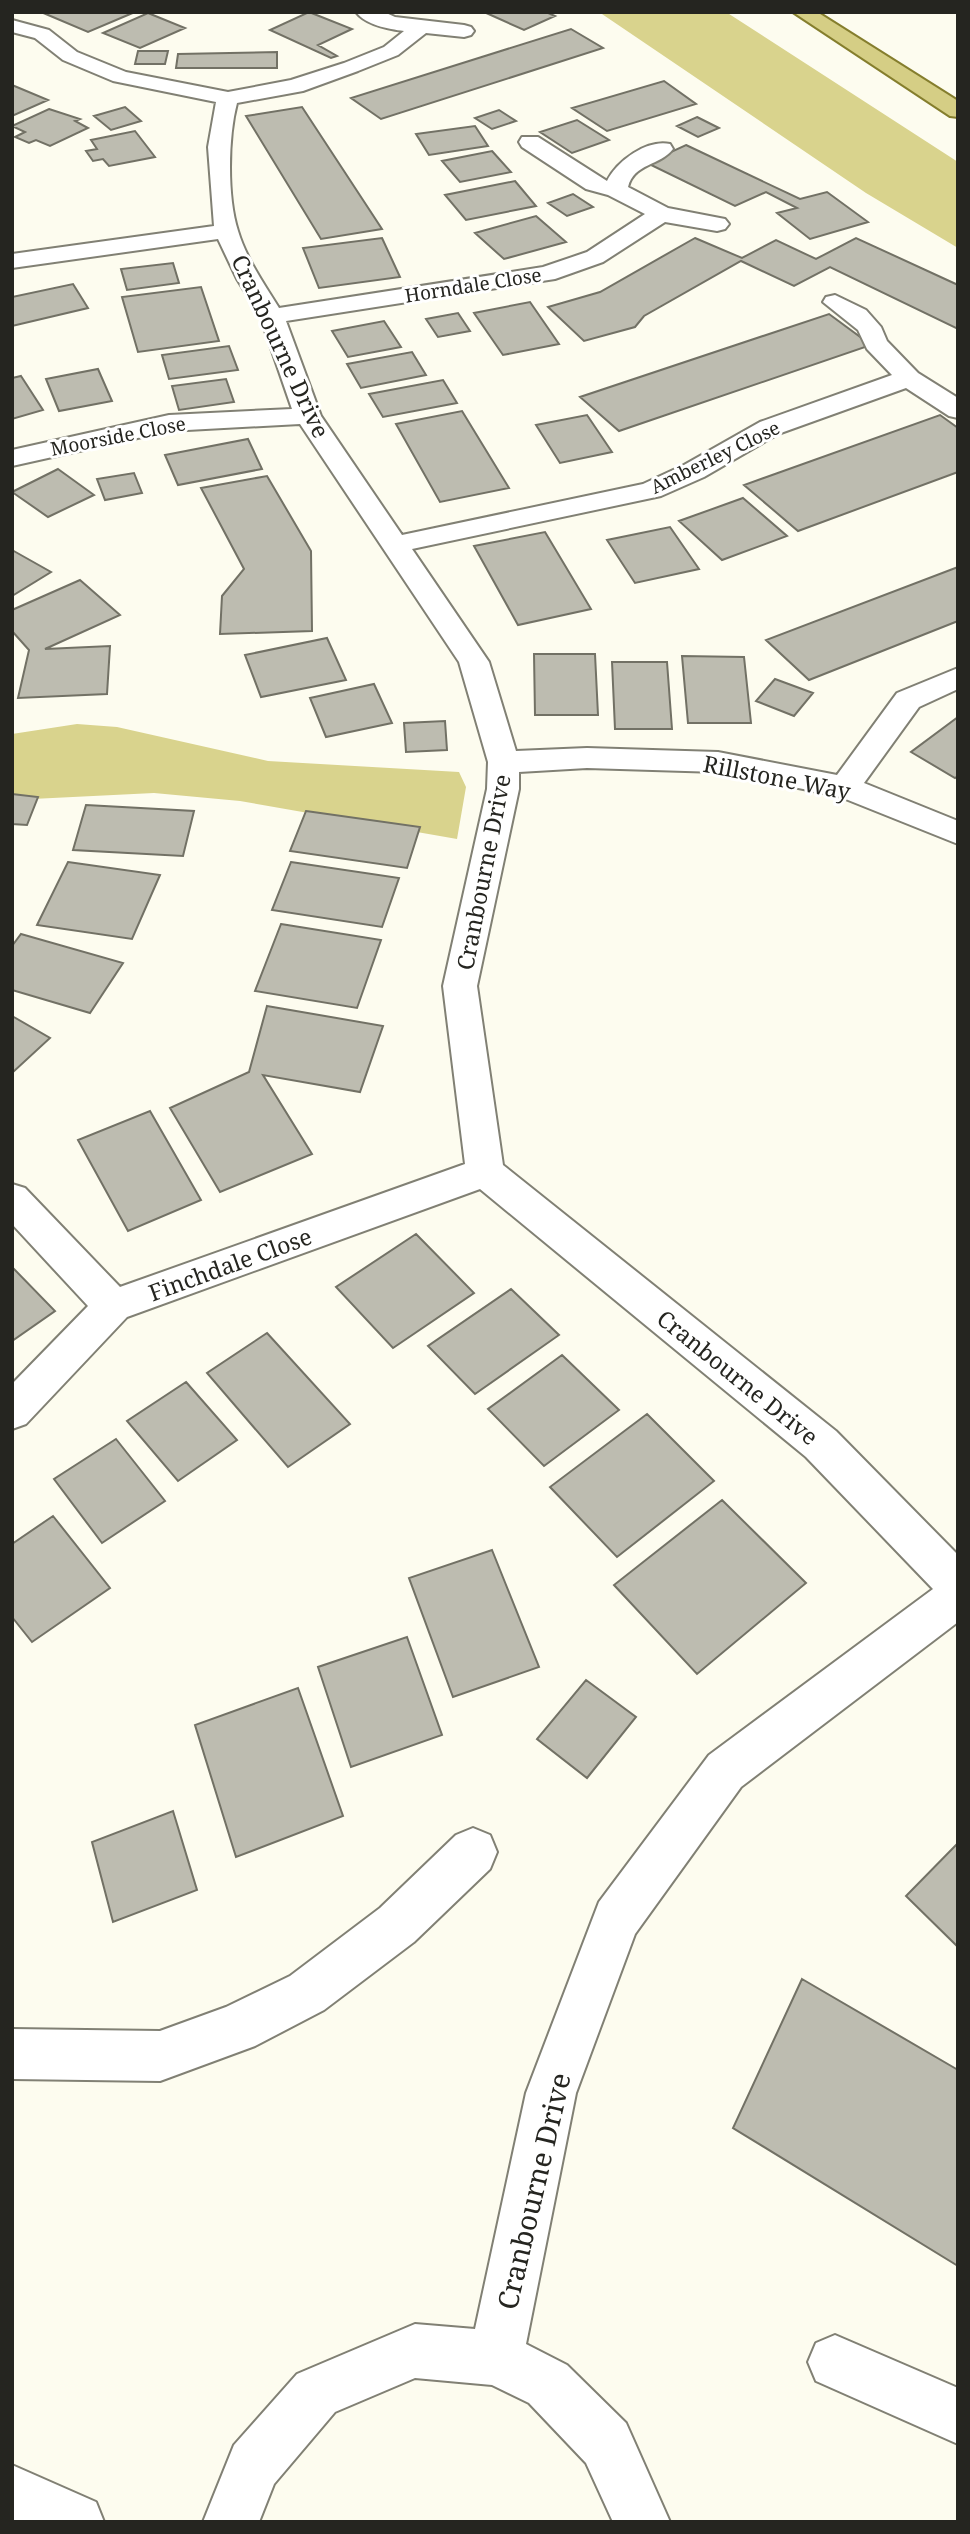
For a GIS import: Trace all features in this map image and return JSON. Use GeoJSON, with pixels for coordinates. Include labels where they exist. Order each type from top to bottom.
{"type":"FeatureCollection","features":[{"type":"Feature","properties":{"kind":"main road"},"geometry":{"type":"LineString","coordinates":[[803,12],[958,110]]}},
{"type":"Feature","properties":{"kind":"street"},"geometry":{"type":"LineString","coordinates":[[366,12],[391,23],[464,31]]}},
{"type":"Feature","properties":{"kind":"street"},"geometry":{"type":"LineString","coordinates":[[12,26],[42,34],[70,56],[120,77],[228,98],[295,86],[351,67],[391,51],[420,28]]}},
{"type":"Feature","properties":{"kind":"street"},"geometry":{"type":"LineString","coordinates":[[226,231],[218,162],[220,120],[228,98]]}},
{"type":"Feature","properties":{"kind":"street"},"geometry":{"type":"LineString","coordinates":[[530,142],[594,184],[616,190],[661,214],[717,224]]}},
{"type":"Feature","properties":{"kind":"street"},"geometry":{"type":"LineString","coordinates":[[616,190],[617,180],[633,162],[662,149]]}},
{"type":"Feature","properties":{"kind":"street","name":"Horndale Close"},"geometry":{"type":"LineString","coordinates":[[272,316],[547,274],[595,257],[661,214]]}},
{"type":"Feature","properties":{"kind":"street","name":"Cranbourne Drive"},"geometry":{"type":"LineString","coordinates":[[12,261],[226,231],[249,279],[272,316],[309,415],[393,545],[474,662],[504,762],[503,789],[460,986],[485,1172],[821,1444],[958,1585]]}},
{"type":"Feature","properties":{"kind":"street"},"geometry":{"type":"LineString","coordinates":[[835,302],[857,315],[869,327],[876,344],[909,378],[954,408]]}},
{"type":"Feature","properties":{"kind":"street","name":"Amberley Close"},"geometry":{"type":"LineString","coordinates":[[393,545],[652,490],[694,471],[769,428],[909,378]]}},
{"type":"Feature","properties":{"kind":"street","name":"Moorside Close"},"geometry":{"type":"LineString","coordinates":[[12,457],[169,423],[309,415]]}},
{"type":"Feature","properties":{"kind":"street"},"geometry":{"type":"LineString","coordinates":[[845,787],[908,700],[958,677]]}},
{"type":"Feature","properties":{"kind":"street","name":"Rillstone Way"},"geometry":{"type":"LineString","coordinates":[[504,762],[587,758],[718,762],[845,787],[958,833]]}},
{"type":"Feature","properties":{"kind":"street","name":"Finchdale Close"},"geometry":{"type":"LineString","coordinates":[[12,1412],[113,1306],[485,1172]]}},
{"type":"Feature","properties":{"kind":"street"},"geometry":{"type":"LineString","coordinates":[[12,1199],[113,1306]]}},
{"type":"Feature","properties":{"kind":"street","name":"Cranbourne Drive"},"geometry":{"type":"LineString","coordinates":[[496,2358],[551,2093],[616,1919],[725,1771],[958,1596]]}},
{"type":"Feature","properties":{"kind":"street"},"geometry":{"type":"LineString","coordinates":[[12,2054],[160,2056],[237,2028],[307,1993],[397,1925],[473,1852]]}},
{"type":"Feature","properties":{"kind":"street"},"geometry":{"type":"LineString","coordinates":[[231,2522],[254,2465],[316,2393],[415,2351],[496,2358],[548,2385],[606,2442],[642,2522]]}},
{"type":"Feature","properties":{"kind":"street"},"geometry":{"type":"LineString","coordinates":[[835,2362],[958,2416]]}},
{"type":"Feature","properties":{"kind":"street"},"geometry":{"type":"LineString","coordinates":[[12,2493],[75,2522]]}},
{"type":"Feature","properties":{"kind":"shaded area"},"geometry":{"type":"Polygon","coordinates":[[[599,12],[726,12],[958,162],[958,248],[866,193],[599,12]]]}},
{"type":"Feature","properties":{"kind":"shaded area"},"geometry":{"type":"Polygon","coordinates":[[[77,724],[117,727],[268,761],[459,772],[466,787],[457,839],[240,801],[154,793],[12,800],[12,734],[77,724]]]}},
{"type":"Feature","properties":{"kind":"building"},"geometry":{"type":"Polygon","coordinates":[[[41,12],[135,12],[88,32],[41,12]]]}},
{"type":"Feature","properties":{"kind":"building"},"geometry":{"type":"Polygon","coordinates":[[[309,12],[352,29],[318,45],[337,56],[331,58],[270,30],[309,12]]]}},
{"type":"Feature","properties":{"kind":"building"},"geometry":{"type":"Polygon","coordinates":[[[484,12],[546,12],[555,16],[524,30],[484,12]]]}},
{"type":"Feature","properties":{"kind":"building"},"geometry":{"type":"Polygon","coordinates":[[[148,13],[185,28],[140,48],[103,33],[148,13]]]}},
{"type":"Feature","properties":{"kind":"building"},"geometry":{"type":"Polygon","coordinates":[[[571,29],[603,48],[381,119],[351,98],[571,29]]]}},
{"type":"Feature","properties":{"kind":"building"},"geometry":{"type":"Polygon","coordinates":[[[138,51],[168,51],[165,64],[135,64],[138,51]]]}},
{"type":"Feature","properties":{"kind":"building"},"geometry":{"type":"Polygon","coordinates":[[[277,52],[277,68],[176,68],[178,54],[277,52]]]}},
{"type":"Feature","properties":{"kind":"building"},"geometry":{"type":"Polygon","coordinates":[[[664,81],[696,104],[607,131],[572,108],[664,81]]]}},
{"type":"Feature","properties":{"kind":"building"},"geometry":{"type":"Polygon","coordinates":[[[12,85],[48,100],[12,116],[12,85]]]}},
{"type":"Feature","properties":{"kind":"building"},"geometry":{"type":"Polygon","coordinates":[[[125,107],[141,121],[111,130],[94,116],[125,107]]]}},
{"type":"Feature","properties":{"kind":"building"},"geometry":{"type":"Polygon","coordinates":[[[302,107],[382,229],[321,239],[246,116],[302,107]]]}},
{"type":"Feature","properties":{"kind":"building"},"geometry":{"type":"Polygon","coordinates":[[[49,109],[80,119],[75,121],[88,128],[50,146],[36,140],[29,143],[15,137],[25,132],[12,126],[49,109]]]}},
{"type":"Feature","properties":{"kind":"building"},"geometry":{"type":"Polygon","coordinates":[[[499,110],[516,121],[492,129],[475,118],[499,110]]]}},
{"type":"Feature","properties":{"kind":"building"},"geometry":{"type":"Polygon","coordinates":[[[697,117],[719,128],[698,137],[677,126],[697,117]]]}},
{"type":"Feature","properties":{"kind":"building"},"geometry":{"type":"Polygon","coordinates":[[[577,120],[609,140],[572,153],[540,132],[577,120]]]}},
{"type":"Feature","properties":{"kind":"building"},"geometry":{"type":"Polygon","coordinates":[[[475,126],[488,146],[429,155],[416,134],[475,126]]]}},
{"type":"Feature","properties":{"kind":"building"},"geometry":{"type":"Polygon","coordinates":[[[135,131],[155,157],[109,166],[103,159],[93,161],[86,151],[97,149],[91,140],[135,131]]]}},
{"type":"Feature","properties":{"kind":"building"},"geometry":{"type":"Polygon","coordinates":[[[686,145],[800,199],[827,192],[868,222],[810,239],[777,213],[797,208],[766,192],[735,206],[647,163],[686,145]]]}},
{"type":"Feature","properties":{"kind":"building"},"geometry":{"type":"Polygon","coordinates":[[[492,151],[511,172],[460,182],[442,161],[492,151]]]}},
{"type":"Feature","properties":{"kind":"building"},"geometry":{"type":"Polygon","coordinates":[[[515,181],[536,206],[466,220],[445,195],[515,181]]]}},
{"type":"Feature","properties":{"kind":"building"},"geometry":{"type":"Polygon","coordinates":[[[573,194],[593,207],[567,216],[548,203],[573,194]]]}},
{"type":"Feature","properties":{"kind":"building"},"geometry":{"type":"Polygon","coordinates":[[[536,216],[566,242],[504,259],[475,233],[536,216]]]}},
{"type":"Feature","properties":{"kind":"building"},"geometry":{"type":"Polygon","coordinates":[[[382,238],[400,277],[319,288],[303,248],[382,238]]]}},
{"type":"Feature","properties":{"kind":"building"},"geometry":{"type":"Polygon","coordinates":[[[695,238],[742,258],[776,240],[816,259],[856,238],[958,285],[958,329],[830,267],[794,286],[741,261],[644,316],[635,327],[584,341],[548,307],[600,292],[695,238]]]}},
{"type":"Feature","properties":{"kind":"building"},"geometry":{"type":"Polygon","coordinates":[[[173,263],[179,283],[127,290],[121,269],[173,263]]]}},
{"type":"Feature","properties":{"kind":"building"},"geometry":{"type":"Polygon","coordinates":[[[73,284],[88,308],[12,326],[12,297],[73,284]]]}},
{"type":"Feature","properties":{"kind":"building"},"geometry":{"type":"Polygon","coordinates":[[[201,287],[219,341],[138,352],[122,297],[201,287]]]}},
{"type":"Feature","properties":{"kind":"building"},"geometry":{"type":"Polygon","coordinates":[[[530,302],[559,344],[503,355],[474,313],[530,302]]]}},
{"type":"Feature","properties":{"kind":"building"},"geometry":{"type":"Polygon","coordinates":[[[458,313],[470,331],[438,337],[426,319],[458,313]]]}},
{"type":"Feature","properties":{"kind":"building"},"geometry":{"type":"Polygon","coordinates":[[[829,314],[871,345],[619,431],[580,397],[829,314]]]}},
{"type":"Feature","properties":{"kind":"building"},"geometry":{"type":"Polygon","coordinates":[[[384,321],[401,347],[348,357],[332,331],[384,321]]]}},
{"type":"Feature","properties":{"kind":"building"},"geometry":{"type":"Polygon","coordinates":[[[229,346],[238,370],[169,379],[162,355],[229,346]]]}},
{"type":"Feature","properties":{"kind":"building"},"geometry":{"type":"Polygon","coordinates":[[[412,352],[426,375],[361,388],[347,364],[412,352]]]}},
{"type":"Feature","properties":{"kind":"building"},"geometry":{"type":"Polygon","coordinates":[[[98,369],[112,401],[59,411],[46,379],[98,369]]]}},
{"type":"Feature","properties":{"kind":"building"},"geometry":{"type":"Polygon","coordinates":[[[21,376],[43,410],[12,419],[12,378],[21,376]]]}},
{"type":"Feature","properties":{"kind":"building"},"geometry":{"type":"Polygon","coordinates":[[[226,379],[234,402],[179,410],[172,386],[226,379]]]}},
{"type":"Feature","properties":{"kind":"building"},"geometry":{"type":"Polygon","coordinates":[[[443,380],[457,403],[383,417],[369,394],[443,380]]]}},
{"type":"Feature","properties":{"kind":"building"},"geometry":{"type":"Polygon","coordinates":[[[462,411],[509,488],[440,502],[396,424],[462,411]]]}},
{"type":"Feature","properties":{"kind":"building"},"geometry":{"type":"Polygon","coordinates":[[[587,415],[612,452],[560,463],[536,425],[587,415]]]}},
{"type":"Feature","properties":{"kind":"building"},"geometry":{"type":"Polygon","coordinates":[[[940,415],[958,428],[958,472],[798,531],[744,485],[940,415]]]}},
{"type":"Feature","properties":{"kind":"building"},"geometry":{"type":"Polygon","coordinates":[[[248,439],[262,469],[178,485],[165,455],[248,439]]]}},
{"type":"Feature","properties":{"kind":"building"},"geometry":{"type":"Polygon","coordinates":[[[58,469],[94,495],[48,517],[12,492],[58,469]]]}},
{"type":"Feature","properties":{"kind":"building"},"geometry":{"type":"Polygon","coordinates":[[[134,473],[142,493],[105,500],[97,479],[134,473]]]}},
{"type":"Feature","properties":{"kind":"building"},"geometry":{"type":"Polygon","coordinates":[[[267,476],[311,551],[312,631],[220,634],[222,596],[244,569],[201,488],[267,476]]]}},
{"type":"Feature","properties":{"kind":"building"},"geometry":{"type":"Polygon","coordinates":[[[743,498],[787,536],[722,560],[679,521],[743,498]]]}},
{"type":"Feature","properties":{"kind":"building"},"geometry":{"type":"Polygon","coordinates":[[[670,527],[699,569],[635,583],[607,540],[670,527]]]}},
{"type":"Feature","properties":{"kind":"building"},"geometry":{"type":"Polygon","coordinates":[[[545,532],[591,609],[518,625],[474,546],[545,532]]]}},
{"type":"Feature","properties":{"kind":"building"},"geometry":{"type":"Polygon","coordinates":[[[12,550],[51,572],[12,596],[12,550]]]}},
{"type":"Feature","properties":{"kind":"building"},"geometry":{"type":"Polygon","coordinates":[[[958,567],[958,621],[809,680],[766,640],[958,567]]]}},
{"type":"Feature","properties":{"kind":"building"},"geometry":{"type":"Polygon","coordinates":[[[80,580],[120,615],[45,649],[110,646],[107,694],[18,698],[29,650],[12,631],[12,610],[80,580]]]}},
{"type":"Feature","properties":{"kind":"building"},"geometry":{"type":"Polygon","coordinates":[[[327,638],[346,680],[261,697],[245,655],[327,638]]]}},
{"type":"Feature","properties":{"kind":"building"},"geometry":{"type":"Polygon","coordinates":[[[534,654],[595,654],[598,715],[535,715],[534,654]]]}},
{"type":"Feature","properties":{"kind":"building"},"geometry":{"type":"Polygon","coordinates":[[[682,656],[744,657],[751,723],[688,723],[682,656]]]}},
{"type":"Feature","properties":{"kind":"building"},"geometry":{"type":"Polygon","coordinates":[[[612,662],[667,662],[672,729],[615,729],[612,662]]]}},
{"type":"Feature","properties":{"kind":"building"},"geometry":{"type":"Polygon","coordinates":[[[775,679],[813,693],[794,716],[756,701],[775,679]]]}},
{"type":"Feature","properties":{"kind":"building"},"geometry":{"type":"Polygon","coordinates":[[[374,684],[392,723],[326,737],[310,698],[374,684]]]}},
{"type":"Feature","properties":{"kind":"building"},"geometry":{"type":"Polygon","coordinates":[[[958,717],[958,776],[955,778],[911,752],[958,717]]]}},
{"type":"Feature","properties":{"kind":"building"},"geometry":{"type":"Polygon","coordinates":[[[445,721],[447,750],[406,752],[404,723],[445,721]]]}},
{"type":"Feature","properties":{"kind":"building"},"geometry":{"type":"Polygon","coordinates":[[[12,794],[38,797],[27,825],[12,824],[12,794]]]}},
{"type":"Feature","properties":{"kind":"building"},"geometry":{"type":"Polygon","coordinates":[[[86,805],[194,811],[183,856],[73,850],[86,805]]]}},
{"type":"Feature","properties":{"kind":"building"},"geometry":{"type":"Polygon","coordinates":[[[306,811],[420,827],[407,868],[290,851],[306,811]]]}},
{"type":"Feature","properties":{"kind":"building"},"geometry":{"type":"Polygon","coordinates":[[[68,862],[160,875],[132,939],[37,925],[68,862]]]}},
{"type":"Feature","properties":{"kind":"building"},"geometry":{"type":"Polygon","coordinates":[[[291,862],[399,878],[382,927],[272,910],[291,862]]]}},
{"type":"Feature","properties":{"kind":"building"},"geometry":{"type":"Polygon","coordinates":[[[281,924],[381,940],[357,1008],[255,991],[281,924]]]}},
{"type":"Feature","properties":{"kind":"building"},"geometry":{"type":"Polygon","coordinates":[[[21,934],[123,963],[90,1013],[12,990],[12,946],[21,934]]]}},
{"type":"Feature","properties":{"kind":"building"},"geometry":{"type":"Polygon","coordinates":[[[267,1006],[383,1026],[360,1092],[263,1075],[312,1154],[220,1192],[170,1108],[249,1072],[267,1006]]]}},
{"type":"Feature","properties":{"kind":"building"},"geometry":{"type":"Polygon","coordinates":[[[12,1016],[50,1038],[12,1073],[12,1016]]]}},
{"type":"Feature","properties":{"kind":"building"},"geometry":{"type":"Polygon","coordinates":[[[150,1111],[201,1200],[128,1231],[78,1140],[150,1111]]]}},
{"type":"Feature","properties":{"kind":"building"},"geometry":{"type":"Polygon","coordinates":[[[416,1234],[474,1293],[393,1348],[336,1287],[416,1234]]]}},
{"type":"Feature","properties":{"kind":"building"},"geometry":{"type":"Polygon","coordinates":[[[14,1269],[55,1311],[12,1341],[12,1270],[14,1269]]]}},
{"type":"Feature","properties":{"kind":"building"},"geometry":{"type":"Polygon","coordinates":[[[511,1289],[559,1335],[475,1394],[428,1346],[511,1289]]]}},
{"type":"Feature","properties":{"kind":"building"},"geometry":{"type":"Polygon","coordinates":[[[267,1333],[350,1424],[288,1467],[207,1373],[267,1333]]]}},
{"type":"Feature","properties":{"kind":"building"},"geometry":{"type":"Polygon","coordinates":[[[562,1355],[619,1410],[544,1466],[488,1409],[562,1355]]]}},
{"type":"Feature","properties":{"kind":"building"},"geometry":{"type":"Polygon","coordinates":[[[186,1382],[237,1440],[178,1481],[127,1421],[186,1382]]]}},
{"type":"Feature","properties":{"kind":"building"},"geometry":{"type":"Polygon","coordinates":[[[647,1414],[714,1481],[617,1557],[550,1487],[647,1414]]]}},
{"type":"Feature","properties":{"kind":"building"},"geometry":{"type":"Polygon","coordinates":[[[116,1439],[165,1501],[102,1543],[54,1479],[116,1439]]]}},
{"type":"Feature","properties":{"kind":"building"},"geometry":{"type":"Polygon","coordinates":[[[722,1500],[806,1583],[697,1674],[614,1585],[722,1500]]]}},
{"type":"Feature","properties":{"kind":"building"},"geometry":{"type":"Polygon","coordinates":[[[53,1516],[110,1588],[32,1642],[12,1617],[12,1544],[53,1516]]]}},
{"type":"Feature","properties":{"kind":"building"},"geometry":{"type":"Polygon","coordinates":[[[492,1550],[539,1667],[453,1697],[409,1578],[492,1550]]]}},
{"type":"Feature","properties":{"kind":"building"},"geometry":{"type":"Polygon","coordinates":[[[407,1637],[442,1735],[351,1767],[318,1667],[407,1637]]]}},
{"type":"Feature","properties":{"kind":"building"},"geometry":{"type":"Polygon","coordinates":[[[586,1680],[636,1717],[587,1778],[537,1739],[586,1680]]]}},
{"type":"Feature","properties":{"kind":"building"},"geometry":{"type":"Polygon","coordinates":[[[298,1688],[343,1816],[236,1857],[195,1725],[298,1688]]]}},
{"type":"Feature","properties":{"kind":"building"},"geometry":{"type":"Polygon","coordinates":[[[173,1811],[197,1890],[113,1922],[92,1842],[173,1811]]]}},
{"type":"Feature","properties":{"kind":"building"},"geometry":{"type":"Polygon","coordinates":[[[958,1843],[958,1947],[906,1896],[958,1843]]]}},
{"type":"Feature","properties":{"kind":"building"},"geometry":{"type":"Polygon","coordinates":[[[802,1979],[958,2070],[958,2266],[733,2128],[802,1979]]]}}]}
